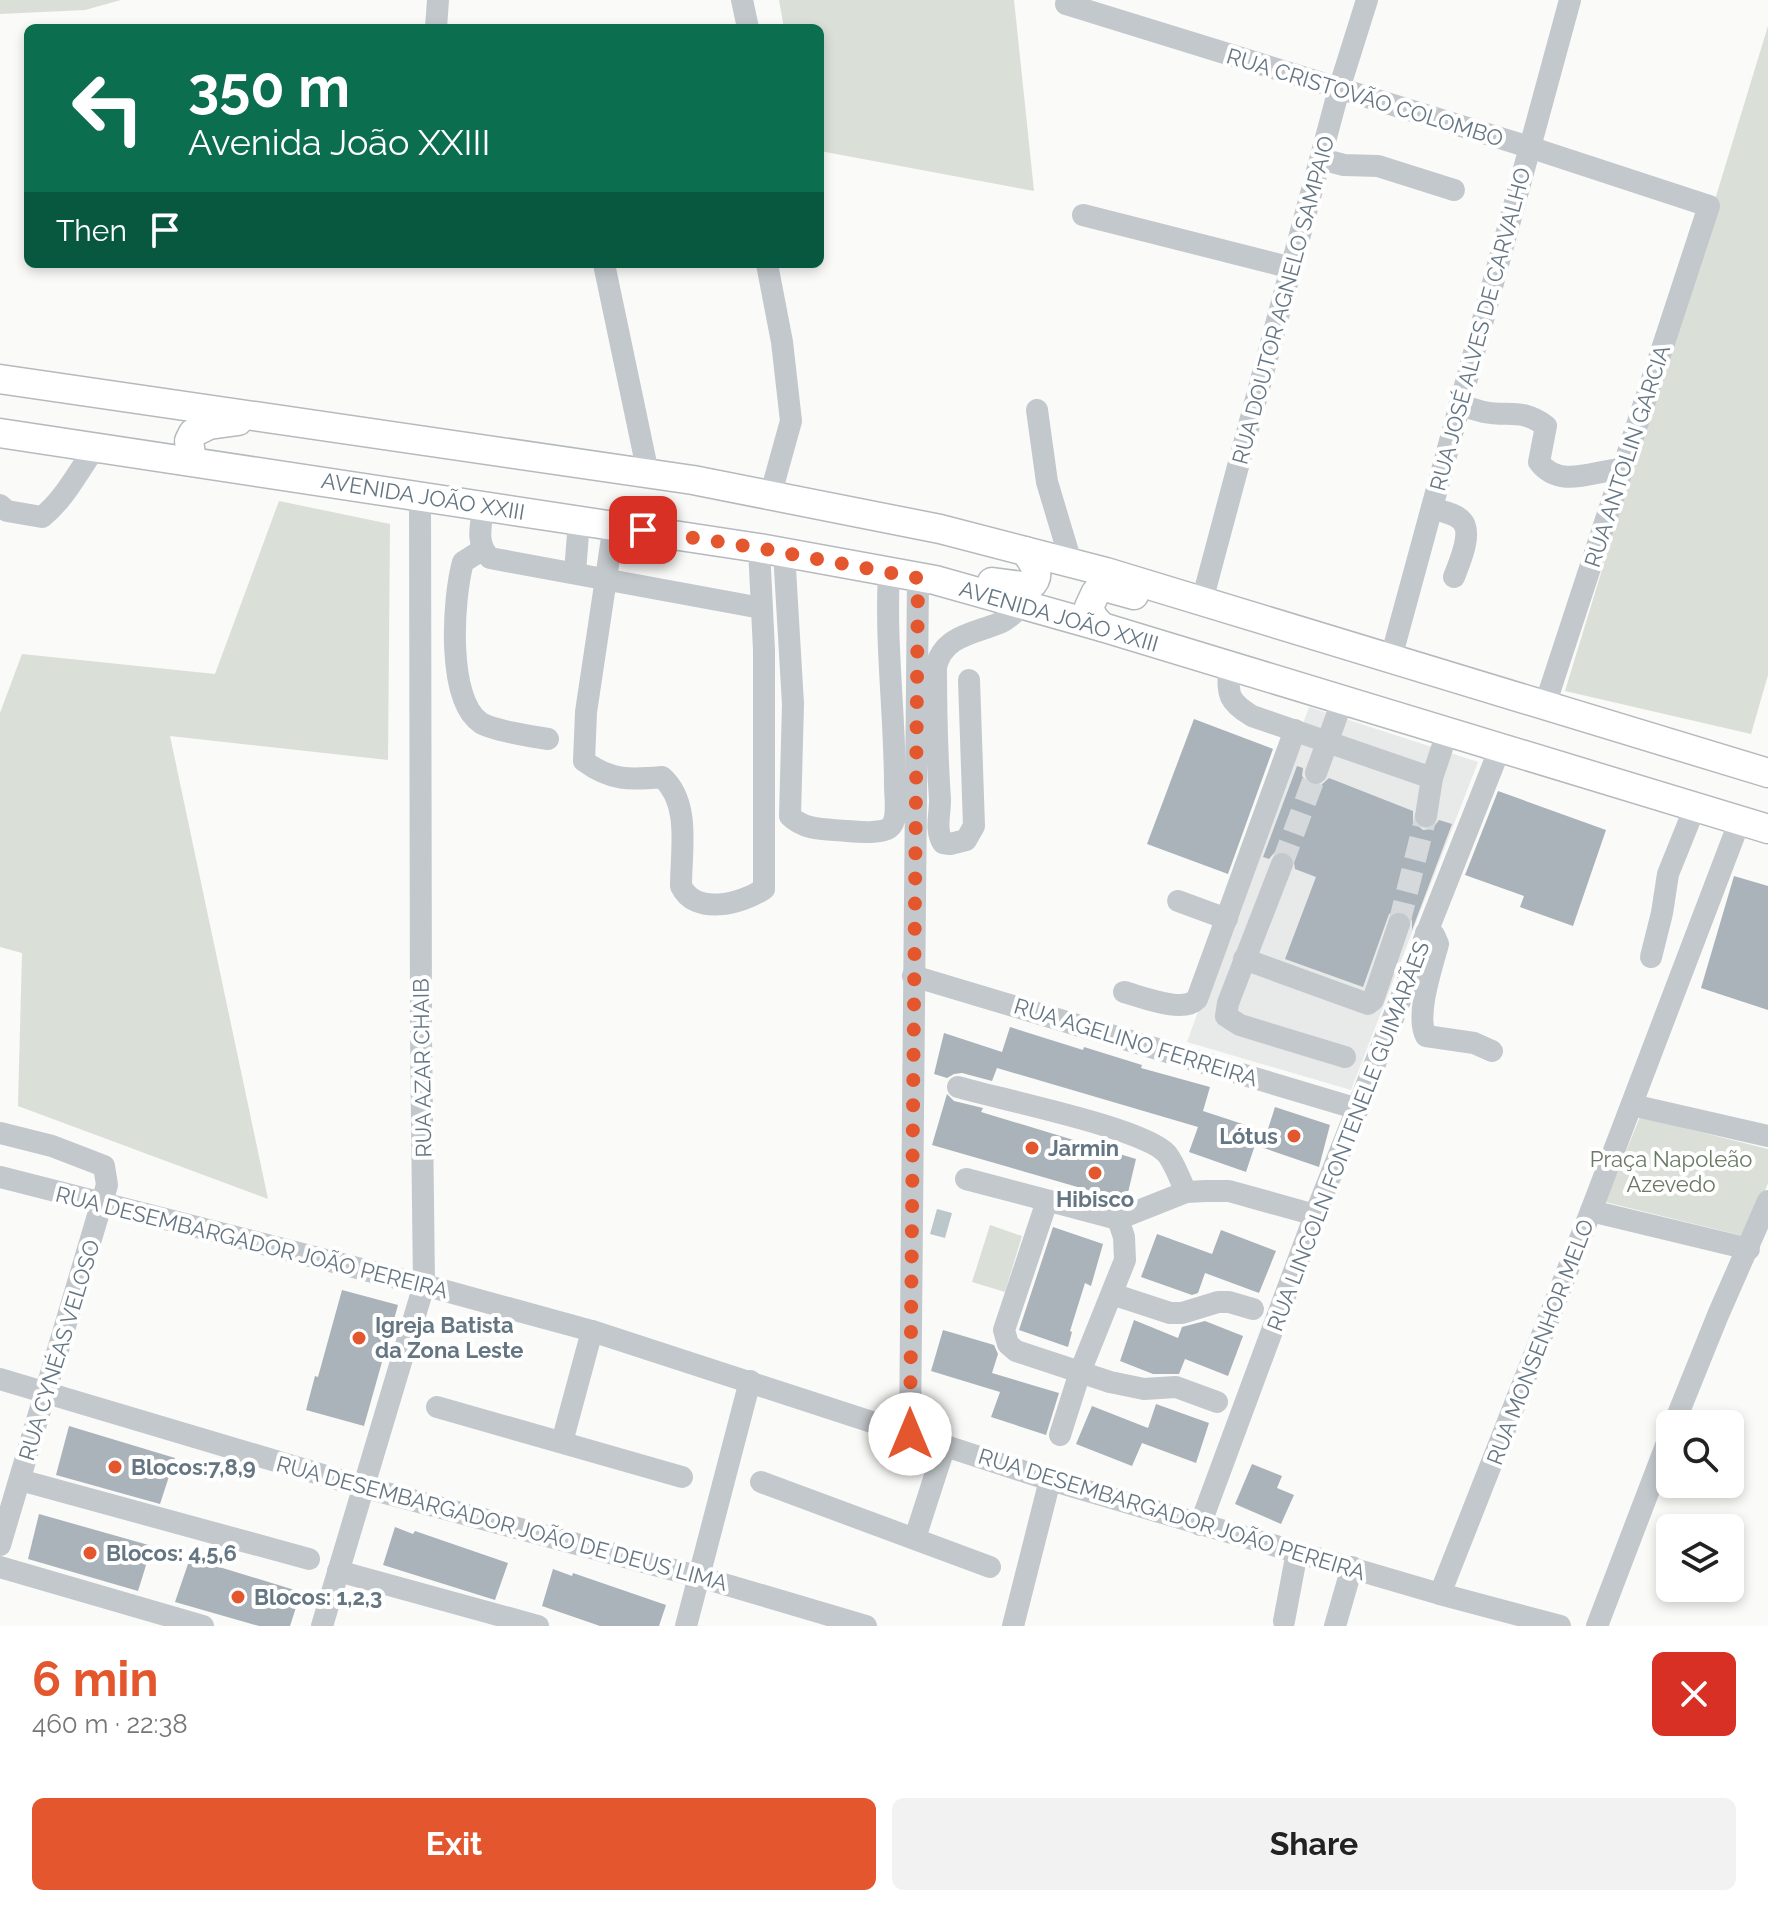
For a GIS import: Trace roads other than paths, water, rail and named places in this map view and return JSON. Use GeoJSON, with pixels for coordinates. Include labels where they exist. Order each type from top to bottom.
{"type":"FeatureCollection","features":[{"type":"Feature","properties":{"kind":"main road"},"geometry":{"type":"LineString","coordinates":[[0,379],[648,473],[771,493],[940,529],[1071,562],[1545,705],[1767,768]]}},
{"type":"Feature","properties":{"kind":"main road"},"geometry":{"type":"LineString","coordinates":[[192,461],[189,441],[197,429],[258,417]]}},
{"type":"Feature","properties":{"kind":"main road","name":"AVENIDA JOÃO XXIII"},"geometry":{"type":"LineString","coordinates":[[0,433],[614,525],[926,579],[1102,627],[1768,829]]}},
{"type":"Feature","properties":{"kind":"main road"},"geometry":{"type":"LineString","coordinates":[[926,579],[1029,587],[1035,582],[1037,573],[1025,551]]}},
{"type":"Feature","properties":{"kind":"main road"},"geometry":{"type":"LineString","coordinates":[[1102,627],[1089,607],[1096,592],[1105,587],[1156,600],[1202,601]]}},
{"type":"Feature","properties":{"kind":"street"},"geometry":{"type":"LineString","coordinates":[[436,24],[438,0]]}},
{"type":"Feature","properties":{"kind":"street"},"geometry":{"type":"LineString","coordinates":[[742,0],[747,24]]}},
{"type":"Feature","properties":{"kind":"street","name":"RUA DOUTOR AGNELO SAMPAIO"},"geometry":{"type":"LineString","coordinates":[[1202,601],[1339,89],[1367,0]]}},
{"type":"Feature","properties":{"kind":"street","name":"RUA JOSÉ ALVES DE CARVALHO"},"geometry":{"type":"LineString","coordinates":[[1391,658],[1570,0]]}},
{"type":"Feature","properties":{"kind":"street","name":"RUA CRISTOVÃO COLOMBO"},"geometry":{"type":"LineString","coordinates":[[1066,4],[1709,206]]}},
{"type":"Feature","properties":{"kind":"street"},"geometry":{"type":"LineString","coordinates":[[1321,159],[1344,165],[1378,166],[1454,190]]}},
{"type":"Feature","properties":{"kind":"street","name":"RUA ANTOLIN GARCIA"},"geometry":{"type":"LineString","coordinates":[[1545,705],[1709,206]]}},
{"type":"Feature","properties":{"kind":"street"},"geometry":{"type":"LineString","coordinates":[[1083,215],[1292,268]]}},
{"type":"Feature","properties":{"kind":"street"},"geometry":{"type":"LineString","coordinates":[[605,268],[648,473]]}},
{"type":"Feature","properties":{"kind":"street"},"geometry":{"type":"LineString","coordinates":[[768,268],[782,342],[791,421],[771,493]]}},
{"type":"Feature","properties":{"kind":"street"},"geometry":{"type":"LineString","coordinates":[[1459,406],[1486,412],[1516,412],[1542,422],[1546,426],[1539,462],[1556,475],[1580,478],[1622,469]]}},
{"type":"Feature","properties":{"kind":"street"},"geometry":{"type":"LineString","coordinates":[[1037,410],[1047,482],[1071,562]]}},
{"type":"Feature","properties":{"kind":"street"},"geometry":{"type":"LineString","coordinates":[[0,505],[7,511],[42,517],[60,503],[72,479],[96,447]]}},
{"type":"Feature","properties":{"kind":"street","name":"RUA AZAR CHAIB"},"geometry":{"type":"LineString","coordinates":[[322,1626],[424,1285],[420,495]]}},
{"type":"Feature","properties":{"kind":"street"},"geometry":{"type":"LineString","coordinates":[[484,505],[480,532],[482,550],[490,558],[761,608]]}},
{"type":"Feature","properties":{"kind":"street"},"geometry":{"type":"LineString","coordinates":[[1432,508],[1462,520],[1465,527],[1464,544],[1454,577]]}},
{"type":"Feature","properties":{"kind":"street"},"geometry":{"type":"LineString","coordinates":[[575,573],[579,520]]}},
{"type":"Feature","properties":{"kind":"street"},"geometry":{"type":"LineString","coordinates":[[614,525],[586,712],[584,761],[601,773],[619,778],[662,777],[673,786],[681,811],[681,886],[685,896],[699,903],[724,904],[751,898],[764,889],[761,608],[772,550]]}},
{"type":"Feature","properties":{"kind":"street"},"geometry":{"type":"LineString","coordinates":[[482,550],[463,562],[459,578],[454,651],[466,705],[482,723],[548,739]]}},
{"type":"Feature","properties":{"kind":"street"},"geometry":{"type":"LineString","coordinates":[[772,550],[793,704],[790,816],[800,826],[852,832],[892,826],[895,814],[895,761],[888,672],[889,572]]}},
{"type":"Feature","properties":{"kind":"street"},"geometry":{"type":"LineString","coordinates":[[910,1434],[913,976],[926,579]]}},
{"type":"Feature","properties":{"kind":"street"},"geometry":{"type":"LineString","coordinates":[[969,680],[974,826],[966,840],[950,844],[943,843],[939,837],[936,667],[939,654],[956,640],[999,624],[1023,604]]}},
{"type":"Feature","properties":{"kind":"street"},"geometry":{"type":"LineString","coordinates":[[1229,665],[1231,702],[1252,716],[1432,778]]}},
{"type":"Feature","properties":{"kind":"street"},"geometry":{"type":"LineString","coordinates":[[1316,773],[1343,699]]}},
{"type":"Feature","properties":{"kind":"street"},"geometry":{"type":"LineString","coordinates":[[1124,992],[1182,1007],[1197,999],[1295,730]]}},
{"type":"Feature","properties":{"kind":"street"},"geometry":{"type":"LineString","coordinates":[[1426,816],[1432,778],[1448,730]]}},
{"type":"Feature","properties":{"kind":"street","name":"RUA LINCOLN FONTENELE GUIMARÃES"},"geometry":{"type":"LineString","coordinates":[[1200,1525],[1315,1215],[1500,748]]}},
{"type":"Feature","properties":{"kind":"street"},"geometry":{"type":"LineString","coordinates":[[1651,957],[1668,874],[1695,807]]}},
{"type":"Feature","properties":{"kind":"street","name":"RUA MONSENHOR MELO"},"geometry":{"type":"LineString","coordinates":[[1440,1594],[1740,820]]}},
{"type":"Feature","properties":{"kind":"street"},"geometry":{"type":"LineString","coordinates":[[1282,864],[1244,959],[1226,1016],[1240,1025],[1345,1057]]}},
{"type":"Feature","properties":{"kind":"street"},"geometry":{"type":"LineString","coordinates":[[1178,901],[1227,919]]}},
{"type":"Feature","properties":{"kind":"street"},"geometry":{"type":"LineString","coordinates":[[1244,959],[1368,1004],[1373,1000],[1399,924]]}},
{"type":"Feature","properties":{"kind":"street"},"geometry":{"type":"LineString","coordinates":[[1426,933],[1434,935],[1438,944],[1423,1010],[1422,1029],[1426,1036],[1474,1043],[1492,1051]]}},
{"type":"Feature","properties":{"kind":"street","name":"RUA AGELINO FERREIRA"},"geometry":{"type":"LineString","coordinates":[[913,976],[1358,1109]]}},
{"type":"Feature","properties":{"kind":"street"},"geometry":{"type":"LineString","coordinates":[[958,1087],[1150,1141],[1167,1154],[1186,1192]]}},
{"type":"Feature","properties":{"kind":"street"},"geometry":{"type":"LineString","coordinates":[[1632,1105],[1768,1136]]}},
{"type":"Feature","properties":{"kind":"street","name":"RUA CYNÉAS VELOSO"},"geometry":{"type":"LineString","coordinates":[[0,1133],[52,1146],[104,1166],[107,1185],[0,1545]]}},
{"type":"Feature","properties":{"kind":"street","name":"RUA DESEMBARGADOR JOÃO PEREIRA"},"geometry":{"type":"LineString","coordinates":[[0,1177],[592,1331],[1050,1480],[1560,1626]]}},
{"type":"Feature","properties":{"kind":"street"},"geometry":{"type":"LineString","coordinates":[[966,1179],[1118,1219],[1186,1192],[1229,1191],[1315,1215]]}},
{"type":"Feature","properties":{"kind":"street"},"geometry":{"type":"LineString","coordinates":[[1047,1201],[1004,1338],[1016,1351],[1080,1372],[1130,1387],[1176,1387],[1217,1402]]}},
{"type":"Feature","properties":{"kind":"street"},"geometry":{"type":"LineString","coordinates":[[1680,1410],[1768,1201]]}},
{"type":"Feature","properties":{"kind":"street"},"geometry":{"type":"LineString","coordinates":[[1591,1211],[1749,1249]]}},
{"type":"Feature","properties":{"kind":"street"},"geometry":{"type":"LineString","coordinates":[[1060,1435],[1126,1250],[1118,1219]]}},
{"type":"Feature","properties":{"kind":"street"},"geometry":{"type":"LineString","coordinates":[[1112,1294],[1170,1313],[1182,1313],[1218,1302],[1253,1309]]}},
{"type":"Feature","properties":{"kind":"street"},"geometry":{"type":"LineString","coordinates":[[562,1442],[592,1331]]}},
{"type":"Feature","properties":{"kind":"street","name":"RUA DESEMBARGADOR JOÃO DE DEUS LIMA"},"geometry":{"type":"LineString","coordinates":[[0,1379],[363,1487],[700,1577],[866,1626]]}},
{"type":"Feature","properties":{"kind":"street"},"geometry":{"type":"LineString","coordinates":[[686,1626],[750,1381]]}},
{"type":"Feature","properties":{"kind":"street"},"geometry":{"type":"LineString","coordinates":[[437,1407],[682,1477]]}},
{"type":"Feature","properties":{"kind":"street"},"geometry":{"type":"LineString","coordinates":[[915,1538],[945,1445]]}},
{"type":"Feature","properties":{"kind":"street"},"geometry":{"type":"LineString","coordinates":[[1597,1626],[1656,1472]]}},
{"type":"Feature","properties":{"kind":"street"},"geometry":{"type":"LineString","coordinates":[[20,1480],[309,1559]]}},
{"type":"Feature","properties":{"kind":"street"},"geometry":{"type":"LineString","coordinates":[[1013,1626],[1050,1480]]}},
{"type":"Feature","properties":{"kind":"street"},"geometry":{"type":"LineString","coordinates":[[761,1482],[990,1567]]}},
{"type":"Feature","properties":{"kind":"street"},"geometry":{"type":"LineString","coordinates":[[1284,1621],[1297,1552]]}},
{"type":"Feature","properties":{"kind":"street"},"geometry":{"type":"LineString","coordinates":[[0,1567],[203,1626]]}},
{"type":"Feature","properties":{"kind":"street"},"geometry":{"type":"LineString","coordinates":[[1335,1626],[1352,1567]]}},
{"type":"Feature","properties":{"kind":"street"},"geometry":{"type":"LineString","coordinates":[[338,1571],[523,1624]]}},
{"type":"Feature","properties":{"kind":"tunnel"},"geometry":{"type":"LineString","coordinates":[[1282,864],[1316,773]]}},
{"type":"Feature","properties":{"kind":"tunnel"},"geometry":{"type":"LineString","coordinates":[[1399,924],[1426,816]]}},
{"type":"Feature","properties":{"kind":"place","name":"Lótus"},"geometry":{"type":"Point","coordinates":[1294,1136]}},
{"type":"Feature","properties":{"kind":"place","name":"Jarmin"},"geometry":{"type":"Point","coordinates":[1032,1148]}},
{"type":"Feature","properties":{"kind":"place","name":"Hibisco"},"geometry":{"type":"Point","coordinates":[1095,1173]}},
{"type":"Feature","properties":{"kind":"place","name":"Igreja Batista da Zona Leste"},"geometry":{"type":"Point","coordinates":[359,1338]}},
{"type":"Feature","properties":{"kind":"place","name":"Blocos:7,8,9"},"geometry":{"type":"Point","coordinates":[115,1467]}},
{"type":"Feature","properties":{"kind":"place","name":"Blocos: 4,5,6"},"geometry":{"type":"Point","coordinates":[90,1553]}},
{"type":"Feature","properties":{"kind":"place","name":"Blocos: 1,2,3"},"geometry":{"type":"Point","coordinates":[238,1597]}},
{"type":"Feature","properties":{"kind":"park label","name":"Praça Napoleão Azevedo"},"geometry":{"type":"Point","coordinates":[1671,1172]}}]}
